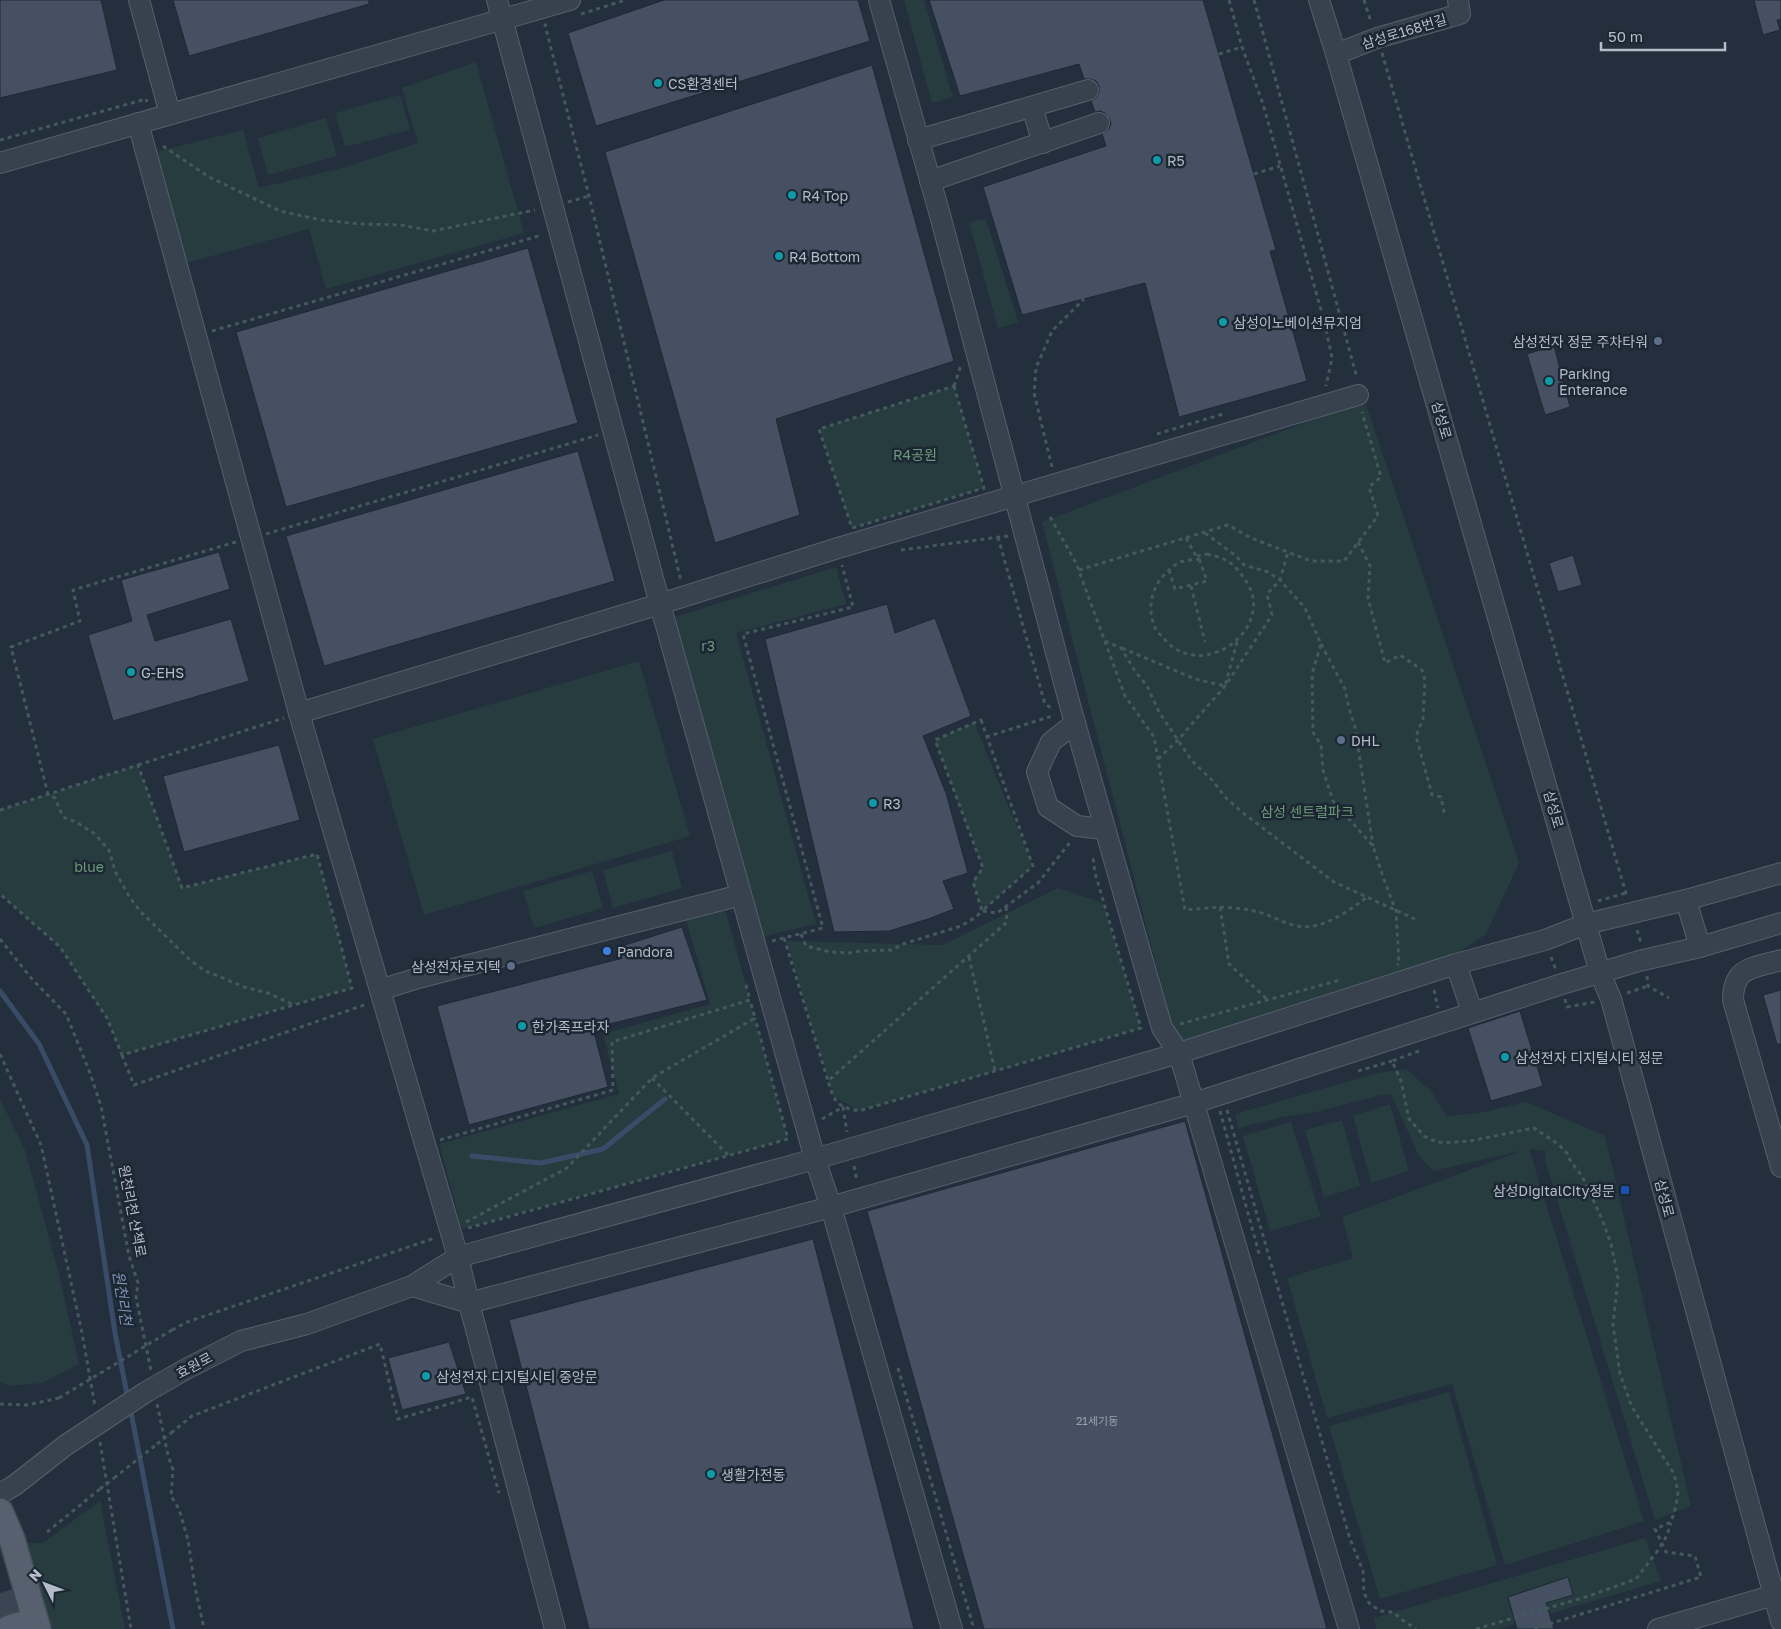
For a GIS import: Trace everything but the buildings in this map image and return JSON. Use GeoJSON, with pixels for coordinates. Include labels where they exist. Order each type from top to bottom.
{"type":"FeatureCollection","features":[{"type":"Feature","properties":{"kind":"main road"},"geometry":{"type":"LineString","coordinates":[[0,1511],[12,1539],[38,1629]]}},
{"type":"Feature","properties":{"kind":"main road"},"geometry":{"type":"LineString","coordinates":[[8,1629],[19,1624],[32,1629]]}},
{"type":"Feature","properties":{"kind":"street"},"geometry":{"type":"LineString","coordinates":[[138,0],[154,119],[196,336],[299,713],[458,1257],[555,1629]]}},
{"type":"Feature","properties":{"kind":"street"},"geometry":{"type":"LineString","coordinates":[[879,0],[1015,496],[1063,719],[1104,829],[1162,1028],[1179,1052],[1349,1629]]}},
{"type":"Feature","properties":{"kind":"street","name":"삼성로"},"geometry":{"type":"LineString","coordinates":[[1319,0],[1600,973],[1611,998],[1777,1594],[1781,1620]]}},
{"type":"Feature","properties":{"kind":"street","name":"삼성로168번길"},"geometry":{"type":"LineString","coordinates":[[1336,54],[1377,38],[1460,14],[1458,0]]}},
{"type":"Feature","properties":{"kind":"street"},"geometry":{"type":"LineString","coordinates":[[0,163],[154,119],[500,9],[571,8]]}},
{"type":"Feature","properties":{"kind":"street"},"geometry":{"type":"LineString","coordinates":[[500,9],[660,604],[741,895],[815,1159],[831,1207],[952,1629]]}},
{"type":"Feature","properties":{"kind":"street"},"geometry":{"type":"LineString","coordinates":[[918,140],[1088,90]]}},
{"type":"Feature","properties":{"kind":"street"},"geometry":{"type":"LineString","coordinates":[[1032,107],[1043,142]]}},
{"type":"Feature","properties":{"kind":"street"},"geometry":{"type":"LineString","coordinates":[[930,181],[1098,123]]}},
{"type":"Feature","properties":{"kind":"street"},"geometry":{"type":"LineString","coordinates":[[299,713],[838,548],[1355,397]]}},
{"type":"Feature","properties":{"kind":"street"},"geometry":{"type":"LineString","coordinates":[[1063,719],[1038,772],[1048,807],[1077,826],[1104,829]]}},
{"type":"Feature","properties":{"kind":"street","name":"효원로"},"geometry":{"type":"LineString","coordinates":[[0,1494],[15,1485],[66,1445],[146,1392],[186,1369],[241,1341],[307,1324],[412,1286],[458,1257],[850,1149],[1179,1052],[1456,964],[1545,940],[1586,924],[1686,900],[1781,873]]}},
{"type":"Feature","properties":{"kind":"street"},"geometry":{"type":"LineString","coordinates":[[381,994],[418,978],[741,895]]}},
{"type":"Feature","properties":{"kind":"street"},"geometry":{"type":"LineString","coordinates":[[1686,900],[1700,947]]}},
{"type":"Feature","properties":{"kind":"street"},"geometry":{"type":"LineString","coordinates":[[412,1286],[469,1303],[831,1207],[1194,1103],[1472,1012],[1646,959],[1700,947],[1781,924]]}},
{"type":"Feature","properties":{"kind":"street"},"geometry":{"type":"LineString","coordinates":[[1781,960],[1742,973],[1735,982],[1733,991],[1733,1000],[1781,1167]]}},
{"type":"Feature","properties":{"kind":"street"},"geometry":{"type":"LineString","coordinates":[[1456,964],[1472,1012]]}},
{"type":"Feature","properties":{"kind":"street"},"geometry":{"type":"LineString","coordinates":[[1658,1629],[1777,1594]]}},
{"type":"Feature","properties":{"kind":"path"},"geometry":{"type":"LineString","coordinates":[[571,8],[626,0]]}},
{"type":"Feature","properties":{"kind":"path"},"geometry":{"type":"LineString","coordinates":[[1229,0],[1242,47],[1263,104],[1325,324],[1332,358],[1325,388]]}},
{"type":"Feature","properties":{"kind":"path"},"geometry":{"type":"LineString","coordinates":[[1079,570],[1228,525],[1251,538],[1311,561],[1344,561],[1378,516],[1369,487],[1381,477],[1363,412],[1355,397],[1357,377],[1254,0]]}},
{"type":"Feature","properties":{"kind":"path"},"geometry":{"type":"LineString","coordinates":[[554,22],[545,25],[589,196],[681,581]]}},
{"type":"Feature","properties":{"kind":"path"},"geometry":{"type":"LineString","coordinates":[[1219,54],[1242,47]]}},
{"type":"Feature","properties":{"kind":"path"},"geometry":{"type":"LineString","coordinates":[[1380,49],[1646,959],[1648,986],[1669,998]]}},
{"type":"Feature","properties":{"kind":"path"},"geometry":{"type":"LineString","coordinates":[[0,140],[146,99],[154,119]]}},
{"type":"Feature","properties":{"kind":"path"},"geometry":{"type":"LineString","coordinates":[[162,145],[209,177],[280,211],[320,220],[401,225],[433,231],[482,222],[589,196]]}},
{"type":"Feature","properties":{"kind":"path"},"geometry":{"type":"LineString","coordinates":[[1254,174],[1280,166]]}},
{"type":"Feature","properties":{"kind":"path"},"geometry":{"type":"LineString","coordinates":[[196,336],[559,230]]}},
{"type":"Feature","properties":{"kind":"path"},"geometry":{"type":"LineString","coordinates":[[1052,467],[1034,393],[1036,368],[1052,331],[1084,299]]}},
{"type":"Feature","properties":{"kind":"path"},"geometry":{"type":"LineString","coordinates":[[954,386],[984,488],[852,528],[819,429],[954,386]]}},
{"type":"Feature","properties":{"kind":"path"},"geometry":{"type":"LineString","coordinates":[[294,1005],[268,993],[244,987],[205,971],[190,960],[140,911],[115,871],[109,850],[95,834],[76,822],[63,817],[56,798],[48,794],[11,647],[80,621],[73,590],[613,431]]}},
{"type":"Feature","properties":{"kind":"path"},"geometry":{"type":"LineString","coordinates":[[1050,517],[1079,570],[1125,696],[1154,738],[1185,910],[1220,907],[1243,908],[1296,926],[1307,927],[1334,919],[1367,897]]}},
{"type":"Feature","properties":{"kind":"path"},"geometry":{"type":"LineString","coordinates":[[1204,533],[1236,556],[1244,565],[1268,572],[1280,580],[1304,608],[1345,689],[1355,727],[1374,846],[1382,877],[1396,911],[1399,964],[1390,967]]}},
{"type":"Feature","properties":{"kind":"path"},"geometry":{"type":"LineString","coordinates":[[900,550],[1008,536],[1011,545]]}},
{"type":"Feature","properties":{"kind":"path"},"geometry":{"type":"LineString","coordinates":[[998,537],[1045,704],[1063,719]]}},
{"type":"Feature","properties":{"kind":"path"},"geometry":{"type":"LineString","coordinates":[[1169,570],[1175,589],[1207,582],[1198,557],[1186,538]]}},
{"type":"Feature","properties":{"kind":"path"},"geometry":{"type":"LineString","coordinates":[[1358,542],[1370,566],[1368,598],[1385,663],[1400,655],[1422,670],[1425,685],[1423,719],[1416,736],[1432,795],[1441,797],[1445,817]]}},
{"type":"Feature","properties":{"kind":"path"},"geometry":{"type":"LineString","coordinates":[[1158,759],[1178,740],[1225,686],[1272,615],[1267,594],[1280,580],[1288,552]]}},
{"type":"Feature","properties":{"kind":"path"},"geometry":{"type":"LineString","coordinates":[[1225,686],[1237,642],[1247,627],[1253,610],[1254,600],[1250,586],[1235,566],[1221,557],[1207,554],[1179,562],[1160,579],[1153,590],[1152,616],[1160,635],[1171,647],[1194,656],[1210,655],[1237,642]]}},
{"type":"Feature","properties":{"kind":"path"},"geometry":{"type":"LineString","coordinates":[[755,945],[823,928],[742,634],[853,607],[840,558]]}},
{"type":"Feature","properties":{"kind":"path"},"geometry":{"type":"LineString","coordinates":[[1191,586],[1206,642]]}},
{"type":"Feature","properties":{"kind":"path"},"geometry":{"type":"LineString","coordinates":[[1105,641],[1195,679],[1225,686]]}},
{"type":"Feature","properties":{"kind":"path"},"geometry":{"type":"LineString","coordinates":[[1321,644],[1312,674],[1313,732],[1321,745],[1323,770],[1333,801],[1374,846]]}},
{"type":"Feature","properties":{"kind":"path"},"geometry":{"type":"LineString","coordinates":[[1121,648],[1147,686],[1159,712],[1192,761],[1212,780],[1226,798],[1334,882],[1416,919]]}},
{"type":"Feature","properties":{"kind":"path"},"geometry":{"type":"LineString","coordinates":[[0,810],[299,713]]}},
{"type":"Feature","properties":{"kind":"path"},"geometry":{"type":"LineString","coordinates":[[986,737],[1063,719]]}},
{"type":"Feature","properties":{"kind":"path"},"geometry":{"type":"LineString","coordinates":[[801,934],[806,946],[830,952],[892,950],[902,944],[961,926],[976,917],[1033,866],[981,720],[935,740],[983,868],[973,882],[982,911]]}},
{"type":"Feature","properties":{"kind":"path"},"geometry":{"type":"LineString","coordinates":[[122,1055],[352,988],[317,854],[182,888],[138,765]]}},
{"type":"Feature","properties":{"kind":"path"},"geometry":{"type":"LineString","coordinates":[[1066,839],[1078,843]]}},
{"type":"Feature","properties":{"kind":"path"},"geometry":{"type":"LineString","coordinates":[[982,911],[998,913],[1038,883],[1071,841]]}},
{"type":"Feature","properties":{"kind":"path"},"geometry":{"type":"LineString","coordinates":[[843,1107],[860,1111],[1140,1028],[1095,873],[1092,848]]}},
{"type":"Feature","properties":{"kind":"path"},"geometry":{"type":"LineString","coordinates":[[0,894],[60,947],[107,1018],[134,1085],[381,994]]}},
{"type":"Feature","properties":{"kind":"path"},"geometry":{"type":"LineString","coordinates":[[828,1081],[1007,922],[1006,907]]}},
{"type":"Feature","properties":{"kind":"path"},"geometry":{"type":"LineString","coordinates":[[1220,907],[1229,964],[1268,1000]]}},
{"type":"Feature","properties":{"kind":"path"},"geometry":{"type":"LineString","coordinates":[[784,938],[833,1096],[843,1107],[860,1198]]}},
{"type":"Feature","properties":{"kind":"path","name":"원천리천 산책로"},"geometry":{"type":"LineString","coordinates":[[0,939],[32,978],[66,1014],[90,1073],[101,1106],[129,1256],[138,1283],[136,1297],[151,1372]]}},
{"type":"Feature","properties":{"kind":"path"},"geometry":{"type":"LineString","coordinates":[[969,957],[995,1071]]}},
{"type":"Feature","properties":{"kind":"path"},"geometry":{"type":"LineString","coordinates":[[1429,973],[1442,1022]]}},
{"type":"Feature","properties":{"kind":"path"},"geometry":{"type":"LineString","coordinates":[[2,1404],[28,1404],[59,1398],[187,1322],[451,1232],[788,1139],[743,975]]}},
{"type":"Feature","properties":{"kind":"path"},"geometry":{"type":"LineString","coordinates":[[1162,1028],[1343,980]]}},
{"type":"Feature","properties":{"kind":"path"},"geometry":{"type":"LineString","coordinates":[[425,1144],[613,1090],[612,1042],[750,1000]]}},
{"type":"Feature","properties":{"kind":"path"},"geometry":{"type":"LineString","coordinates":[[451,1232],[470,1218],[567,1168],[652,1078],[755,1018]]}},
{"type":"Feature","properties":{"kind":"path"},"geometry":{"type":"LineString","coordinates":[[1355,1072],[1419,1051]]}},
{"type":"Feature","properties":{"kind":"path"},"geometry":{"type":"LineString","coordinates":[[0,1054],[41,1145],[84,1341],[96,1415]]}},
{"type":"Feature","properties":{"kind":"path"},"geometry":{"type":"LineString","coordinates":[[1392,1061],[1401,1081],[1409,1119],[1424,1136],[1443,1142],[1470,1141],[1534,1128],[1568,1153],[1571,1162],[1582,1176],[1611,1244],[1618,1278],[1613,1325],[1620,1374],[1632,1407],[1674,1474],[1678,1492],[1676,1506],[1667,1535],[1659,1550],[1636,1579],[1589,1596],[1476,1629]]}},
{"type":"Feature","properties":{"kind":"path"},"geometry":{"type":"LineString","coordinates":[[652,1078],[728,1155]]}},
{"type":"Feature","properties":{"kind":"path"},"geometry":{"type":"LineString","coordinates":[[1236,1106],[1220,1111],[1262,1264]]}},
{"type":"Feature","properties":{"kind":"path"},"geometry":{"type":"LineString","coordinates":[[1226,1109],[1350,1539],[1363,1571],[1364,1593],[1369,1603],[1380,1611],[1393,1612],[1416,1629]]}},
{"type":"Feature","properties":{"kind":"path"},"geometry":{"type":"LineString","coordinates":[[46,1532],[192,1416],[380,1344],[398,1419],[472,1397],[500,1499]]}},
{"type":"Feature","properties":{"kind":"path"},"geometry":{"type":"LineString","coordinates":[[897,1365],[974,1629]]}},
{"type":"Feature","properties":{"kind":"path"},"geometry":{"type":"LineString","coordinates":[[156,1400],[168,1456],[173,1470],[171,1496],[181,1516],[188,1540],[204,1629]]}},
{"type":"Feature","properties":{"kind":"path"},"geometry":{"type":"LineString","coordinates":[[99,1434],[131,1629]]}},
{"type":"Feature","properties":{"kind":"path"},"geometry":{"type":"LineString","coordinates":[[1532,1629],[1701,1577],[1695,1556],[1666,1552],[1655,1529],[1671,1522]]}},
{"type":"Feature","properties":{"kind":"green space"},"geometry":{"type":"Polygon","coordinates":[[[904,0],[924,0],[953,97],[932,103],[904,0]]]}},
{"type":"Feature","properties":{"kind":"green space"},"geometry":{"type":"Polygon","coordinates":[[[476,62],[524,233],[326,289],[309,229],[183,264],[152,153],[243,130],[259,188],[342,168],[418,143],[402,88],[476,62]]]}},
{"type":"Feature","properties":{"kind":"green space"},"geometry":{"type":"Polygon","coordinates":[[[400,95],[410,130],[345,147],[335,113],[400,95]]]}},
{"type":"Feature","properties":{"kind":"green space"},"geometry":{"type":"Polygon","coordinates":[[[326,118],[337,156],[268,175],[258,138],[326,118]]]}},
{"type":"Feature","properties":{"kind":"green space"},"geometry":{"type":"Polygon","coordinates":[[[986,219],[1018,322],[998,328],[969,222],[986,219]]]}},
{"type":"Feature","properties":{"kind":"green space","name":"R4공원"},"geometry":{"type":"Polygon","coordinates":[[[954,386],[984,488],[852,528],[819,429],[954,386]]]}},
{"type":"Feature","properties":{"kind":"green space","name":"삼성 센트럴파크"},"geometry":{"type":"Polygon","coordinates":[[[1366,405],[1519,863],[1486,934],[1429,973],[1179,1053],[1042,522],[1331,413],[1366,405]]]}},
{"type":"Feature","properties":{"kind":"green space","name":"r3"},"geometry":{"type":"Polygon","coordinates":[[[836,567],[846,604],[736,633],[816,924],[761,937],[668,619],[836,567]]]}},
{"type":"Feature","properties":{"kind":"green space"},"geometry":{"type":"Polygon","coordinates":[[[639,661],[690,836],[424,915],[373,739],[639,661]]]}},
{"type":"Feature","properties":{"kind":"green space"},"geometry":{"type":"Polygon","coordinates":[[[974,722],[1033,866],[982,911],[973,882],[983,868],[935,740],[974,722]]]}},
{"type":"Feature","properties":{"kind":"green space","name":"blue"},"geometry":{"type":"Polygon","coordinates":[[[138,765],[182,888],[317,854],[352,988],[122,1055],[107,1018],[60,947],[0,894],[0,810],[138,765]]]}},
{"type":"Feature","properties":{"kind":"green space"},"geometry":{"type":"Polygon","coordinates":[[[672,851],[682,888],[613,908],[603,870],[672,851]]]}},
{"type":"Feature","properties":{"kind":"green space"},"geometry":{"type":"Polygon","coordinates":[[[592,871],[603,908],[534,928],[523,891],[592,871]]]}},
{"type":"Feature","properties":{"kind":"green space"},"geometry":{"type":"Polygon","coordinates":[[[1058,888],[1103,903],[1141,1028],[859,1111],[833,1096],[786,941],[943,945],[1058,888]]]}},
{"type":"Feature","properties":{"kind":"green space"},"geometry":{"type":"Polygon","coordinates":[[[725,909],[788,1139],[462,1229],[439,1144],[619,1094],[603,1034],[710,1004],[686,919],[725,909]]]}},
{"type":"Feature","properties":{"kind":"green space"},"geometry":{"type":"Polygon","coordinates":[[[1406,1069],[1431,1091],[1447,1116],[1479,1113],[1526,1102],[1605,1136],[1691,1506],[1655,1520],[1545,1160],[1546,1151],[1529,1149],[1644,1521],[1505,1565],[1452,1384],[1327,1418],[1287,1278],[1353,1258],[1342,1217],[1524,1150],[1433,1171],[1419,1156],[1391,1094],[1238,1128],[1235,1114],[1378,1073],[1406,1069]]]}},
{"type":"Feature","properties":{"kind":"green space"},"geometry":{"type":"Polygon","coordinates":[[[0,1099],[25,1150],[59,1274],[79,1364],[42,1383],[11,1386],[0,1382],[0,1099]]]}},
{"type":"Feature","properties":{"kind":"green space"},"geometry":{"type":"Polygon","coordinates":[[[1390,1104],[1409,1171],[1371,1183],[1353,1116],[1390,1104]]]}},
{"type":"Feature","properties":{"kind":"green space"},"geometry":{"type":"Polygon","coordinates":[[[1342,1120],[1360,1186],[1324,1197],[1305,1130],[1342,1120]]]}},
{"type":"Feature","properties":{"kind":"green space"},"geometry":{"type":"Polygon","coordinates":[[[1291,1122],[1321,1216],[1270,1231],[1243,1136],[1291,1122]]]}},
{"type":"Feature","properties":{"kind":"green space"},"geometry":{"type":"Polygon","coordinates":[[[1449,1392],[1497,1565],[1380,1599],[1329,1426],[1449,1392]]]}},
{"type":"Feature","properties":{"kind":"green space"},"geometry":{"type":"Polygon","coordinates":[[[100,1501],[125,1629],[46,1629],[21,1543],[43,1543],[100,1501]]]}},
{"type":"Feature","properties":{"kind":"green space"},"geometry":{"type":"Polygon","coordinates":[[[1645,1538],[1661,1581],[1499,1629],[1376,1629],[1374,1618],[1645,1538]]]}},
{"type":"Feature","properties":{"kind":"waterway","name":"원천리천"},"geometry":{"type":"LineString","coordinates":[[0,991],[39,1044],[87,1145],[115,1333],[128,1399]]}},
{"type":"Feature","properties":{"kind":"waterway"},"geometry":{"type":"LineString","coordinates":[[472,1156],[541,1163],[603,1149],[665,1099]]}},
{"type":"Feature","properties":{"kind":"waterway","name":"원천리천"},"geometry":{"type":"LineString","coordinates":[[130,1407],[173,1629]]}},
{"type":"Feature","properties":{"kind":"tunnel"},"geometry":{"type":"LineString","coordinates":[[0,1593],[11,1629]]}},
{"type":"Feature","properties":{"kind":"place","name":"CS환경센터"},"geometry":{"type":"Point","coordinates":[658,83]}},
{"type":"Feature","properties":{"kind":"place","name":"R5"},"geometry":{"type":"Point","coordinates":[1157,160]}},
{"type":"Feature","properties":{"kind":"place","name":"R4 Top"},"geometry":{"type":"Point","coordinates":[792,195]}},
{"type":"Feature","properties":{"kind":"place","name":"R4 Bottom"},"geometry":{"type":"Point","coordinates":[779,256]}},
{"type":"Feature","properties":{"kind":"place","name":"삼성이노베이션뮤지엄"},"geometry":{"type":"Point","coordinates":[1223,322]}},
{"type":"Feature","properties":{"kind":"place","name":"삼성전자 정문 주차타워"},"geometry":{"type":"Point","coordinates":[1658,341]}},
{"type":"Feature","properties":{"kind":"place","name":"Parking Enterance"},"geometry":{"type":"Point","coordinates":[1549,381]}},
{"type":"Feature","properties":{"kind":"place","name":"G-EHS"},"geometry":{"type":"Point","coordinates":[131,672]}},
{"type":"Feature","properties":{"kind":"place","name":"DHL"},"geometry":{"type":"Point","coordinates":[1341,740]}},
{"type":"Feature","properties":{"kind":"place","name":"R3"},"geometry":{"type":"Point","coordinates":[873,803]}},
{"type":"Feature","properties":{"kind":"place","name":"Pandora"},"geometry":{"type":"Point","coordinates":[607,951]}},
{"type":"Feature","properties":{"kind":"place","name":"삼성전자로지텍"},"geometry":{"type":"Point","coordinates":[511,966]}},
{"type":"Feature","properties":{"kind":"place","name":"한가족프라자"},"geometry":{"type":"Point","coordinates":[522,1026]}},
{"type":"Feature","properties":{"kind":"place","name":"삼성전자 디지털시티 정문"},"geometry":{"type":"Point","coordinates":[1505,1057]}},
{"type":"Feature","properties":{"kind":"place","name":"삼성DigitalCity정문"},"geometry":{"type":"Point","coordinates":[1625,1190]}},
{"type":"Feature","properties":{"kind":"place","name":"삼성전자 디지털시티 중앙문"},"geometry":{"type":"Point","coordinates":[426,1376]}},
{"type":"Feature","properties":{"kind":"place","name":"생활가전동"},"geometry":{"type":"Point","coordinates":[711,1474]}}]}
